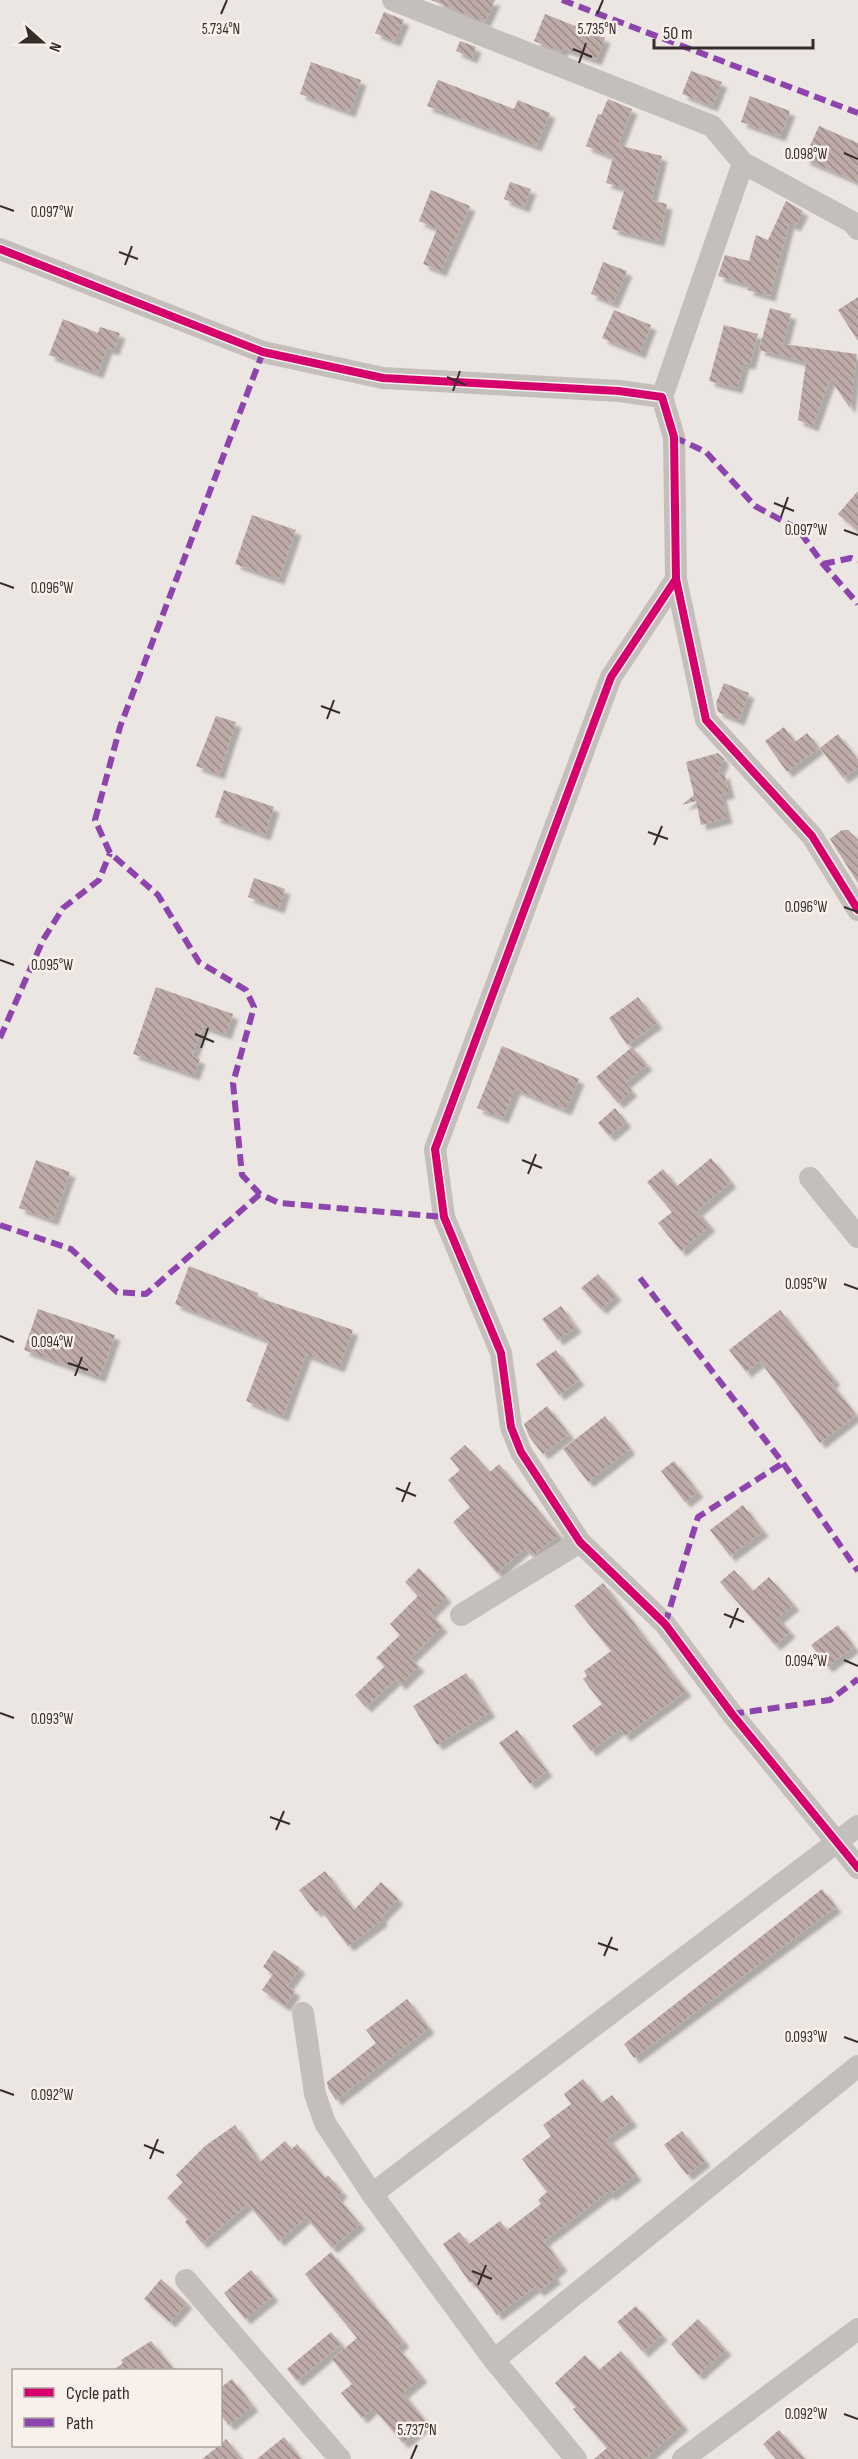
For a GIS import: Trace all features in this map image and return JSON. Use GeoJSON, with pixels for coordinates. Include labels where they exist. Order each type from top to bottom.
{"type":"FeatureCollection","features":[{"type":"Feature","properties":{"kind":"street"},"geometry":{"type":"LineString","coordinates":[[393,0],[712,126],[743,163],[852,222],[858,229]]}},
{"type":"Feature","properties":{"kind":"street"},"geometry":{"type":"LineString","coordinates":[[743,163],[662,397],[674,437],[676,579],[706,720],[812,836],[858,910]]}},
{"type":"Feature","properties":{"kind":"street"},"geometry":{"type":"LineString","coordinates":[[0,249],[263,352],[383,378],[619,391],[662,397]]}},
{"type":"Feature","properties":{"kind":"street"},"geometry":{"type":"LineString","coordinates":[[676,579],[611,677],[435,1149],[444,1217],[501,1353],[511,1427],[521,1452],[580,1542],[665,1624],[732,1714],[858,1868]]}},
{"type":"Feature","properties":{"kind":"street"},"geometry":{"type":"LineString","coordinates":[[810,1178],[858,1237]]}},
{"type":"Feature","properties":{"kind":"street"},"geometry":{"type":"LineString","coordinates":[[461,1615],[580,1542]]}},
{"type":"Feature","properties":{"kind":"street"},"geometry":{"type":"LineString","coordinates":[[372,2194],[858,1826]]}},
{"type":"Feature","properties":{"kind":"street"},"geometry":{"type":"LineString","coordinates":[[303,2013],[315,2094],[325,2123],[372,2194],[494,2360],[576,2459]]}},
{"type":"Feature","properties":{"kind":"street"},"geometry":{"type":"LineString","coordinates":[[494,2360],[858,2066]]}},
{"type":"Feature","properties":{"kind":"street"},"geometry":{"type":"LineString","coordinates":[[186,2280],[340,2459]]}},
{"type":"Feature","properties":{"kind":"street"},"geometry":{"type":"LineString","coordinates":[[683,2459],[858,2329]]}},
{"type":"Feature","properties":{"kind":"building"},"geometry":{"type":"Polygon","coordinates":[[[431,0],[495,0],[485,22],[431,0]]]}},
{"type":"Feature","properties":{"kind":"building"},"geometry":{"type":"Polygon","coordinates":[[[384,12],[404,20],[395,41],[375,33],[384,12]]]}},
{"type":"Feature","properties":{"kind":"building"},"geometry":{"type":"Polygon","coordinates":[[[545,14],[605,38],[596,60],[563,48],[562,52],[534,41],[545,14]]]}},
{"type":"Feature","properties":{"kind":"building"},"geometry":{"type":"Polygon","coordinates":[[[460,41],[476,47],[472,58],[456,51],[460,41]]]}},
{"type":"Feature","properties":{"kind":"building"},"geometry":{"type":"Polygon","coordinates":[[[311,62],[361,80],[350,112],[300,94],[311,62]]]}},
{"type":"Feature","properties":{"kind":"building"},"geometry":{"type":"Polygon","coordinates":[[[691,71],[722,82],[712,106],[682,94],[691,71]]]}},
{"type":"Feature","properties":{"kind":"building"},"geometry":{"type":"Polygon","coordinates":[[[438,80],[514,109],[518,100],[550,113],[536,146],[427,106],[438,80]]]}},
{"type":"Feature","properties":{"kind":"building"},"geometry":{"type":"Polygon","coordinates":[[[750,96],[790,111],[780,136],[741,122],[750,96]]]}},
{"type":"Feature","properties":{"kind":"building"},"geometry":{"type":"Polygon","coordinates":[[[608,99],[632,109],[618,145],[662,156],[651,200],[667,204],[659,241],[612,229],[625,188],[606,183],[614,154],[613,157],[586,146],[598,114],[601,115],[608,99]]]}},
{"type":"Feature","properties":{"kind":"building"},"geometry":{"type":"Polygon","coordinates":[[[819,126],[858,143],[858,182],[804,159],[819,126]]]}},
{"type":"Feature","properties":{"kind":"building"},"geometry":{"type":"Polygon","coordinates":[[[510,182],[531,189],[524,207],[504,199],[510,182]]]}},
{"type":"Feature","properties":{"kind":"building"},"geometry":{"type":"Polygon","coordinates":[[[431,190],[470,206],[441,271],[423,264],[437,229],[419,221],[431,190]]]}},
{"type":"Feature","properties":{"kind":"building"},"geometry":{"type":"Polygon","coordinates":[[[786,201],[803,211],[795,226],[789,223],[770,296],[748,290],[749,285],[718,276],[725,255],[749,261],[756,235],[768,240],[786,201]]]}},
{"type":"Feature","properties":{"kind":"building"},"geometry":{"type":"Polygon","coordinates":[[[603,262],[627,271],[613,303],[591,294],[603,262]]]}},
{"type":"Feature","properties":{"kind":"building"},"geometry":{"type":"Polygon","coordinates":[[[858,297],[858,341],[838,310],[858,297]]]}},
{"type":"Feature","properties":{"kind":"building"},"geometry":{"type":"Polygon","coordinates":[[[770,308],[791,314],[783,344],[857,354],[850,408],[830,379],[813,426],[798,420],[806,362],[759,350],[770,308]]]}},
{"type":"Feature","properties":{"kind":"building"},"geometry":{"type":"Polygon","coordinates":[[[614,310],[651,325],[640,353],[602,338],[614,310]]]}},
{"type":"Feature","properties":{"kind":"building"},"geometry":{"type":"Polygon","coordinates":[[[63,319],[98,333],[100,327],[120,333],[114,350],[107,348],[98,373],[49,355],[63,319]]]}},
{"type":"Feature","properties":{"kind":"building"},"geometry":{"type":"Polygon","coordinates":[[[724,325],[758,334],[750,364],[744,363],[737,388],[709,381],[724,325]]]}},
{"type":"Feature","properties":{"kind":"building"},"geometry":{"type":"Polygon","coordinates":[[[858,491],[858,531],[838,514],[858,491]]]}},
{"type":"Feature","properties":{"kind":"building"},"geometry":{"type":"Polygon","coordinates":[[[252,515],[296,530],[279,579],[235,564],[252,515]]]}},
{"type":"Feature","properties":{"kind":"building"},"geometry":{"type":"Polygon","coordinates":[[[724,683],[749,693],[739,720],[718,712],[716,703],[724,683]]]}},
{"type":"Feature","properties":{"kind":"building"},"geometry":{"type":"Polygon","coordinates":[[[216,716],[236,722],[219,774],[196,766],[216,716]]]}},
{"type":"Feature","properties":{"kind":"building"},"geometry":{"type":"Polygon","coordinates":[[[784,727],[795,742],[807,733],[819,748],[787,772],[765,741],[784,727]]]}},
{"type":"Feature","properties":{"kind":"building"},"geometry":{"type":"Polygon","coordinates":[[[838,734],[858,760],[858,767],[843,778],[820,748],[838,734]]]}},
{"type":"Feature","properties":{"kind":"building"},"geometry":{"type":"Polygon","coordinates":[[[718,753],[724,759],[716,778],[724,772],[729,793],[721,795],[727,818],[701,825],[696,801],[682,805],[694,795],[686,762],[718,753]]]}},
{"type":"Feature","properties":{"kind":"building"},"geometry":{"type":"Polygon","coordinates":[[[224,790],[274,807],[265,835],[215,817],[224,790]]]}},
{"type":"Feature","properties":{"kind":"building"},"geometry":{"type":"Polygon","coordinates":[[[842,830],[848,830],[858,840],[858,883],[830,839],[842,830]]]}},
{"type":"Feature","properties":{"kind":"building"},"geometry":{"type":"Polygon","coordinates":[[[254,878],[285,889],[279,908],[248,897],[254,878]]]}},
{"type":"Feature","properties":{"kind":"building"},"geometry":{"type":"Polygon","coordinates":[[[156,987],[233,1014],[226,1034],[203,1026],[192,1056],[200,1059],[194,1075],[133,1054],[156,987]]]}},
{"type":"Feature","properties":{"kind":"building"},"geometry":{"type":"Polygon","coordinates":[[[638,997],[657,1023],[627,1045],[609,1018],[638,997]]]}},
{"type":"Feature","properties":{"kind":"building"},"geometry":{"type":"Polygon","coordinates":[[[502,1046],[579,1079],[566,1110],[515,1089],[503,1118],[477,1108],[502,1046]]]}},
{"type":"Feature","properties":{"kind":"building"},"geometry":{"type":"Polygon","coordinates":[[[632,1047],[647,1065],[625,1083],[632,1091],[618,1103],[596,1077],[632,1047]]]}},
{"type":"Feature","properties":{"kind":"building"},"geometry":{"type":"Polygon","coordinates":[[[615,1108],[626,1122],[609,1136],[598,1123],[615,1108]]]}},
{"type":"Feature","properties":{"kind":"building"},"geometry":{"type":"Polygon","coordinates":[[[711,1158],[731,1182],[697,1211],[710,1226],[681,1251],[658,1223],[672,1212],[647,1182],[663,1169],[677,1186],[711,1158]]]}},
{"type":"Feature","properties":{"kind":"building"},"geometry":{"type":"Polygon","coordinates":[[[36,1160],[70,1172],[53,1220],[19,1208],[36,1160]]]}},
{"type":"Feature","properties":{"kind":"building"},"geometry":{"type":"Polygon","coordinates":[[[189,1266],[258,1293],[257,1297],[353,1330],[339,1367],[306,1354],[283,1416],[246,1401],[269,1341],[175,1304],[189,1266]]]}},
{"type":"Feature","properties":{"kind":"building"},"geometry":{"type":"Polygon","coordinates":[[[598,1274],[616,1295],[601,1309],[581,1288],[598,1274]]]}},
{"type":"Feature","properties":{"kind":"building"},"geometry":{"type":"Polygon","coordinates":[[[561,1306],[576,1327],[558,1340],[542,1319],[561,1306]]]}},
{"type":"Feature","properties":{"kind":"building"},"geometry":{"type":"Polygon","coordinates":[[[38,1309],[115,1335],[100,1377],[24,1350],[38,1309]]]}},
{"type":"Feature","properties":{"kind":"building"},"geometry":{"type":"Polygon","coordinates":[[[780,1310],[835,1380],[831,1383],[856,1415],[820,1443],[760,1361],[746,1372],[729,1350],[780,1310]]]}},
{"type":"Feature","properties":{"kind":"building"},"geometry":{"type":"Polygon","coordinates":[[[556,1350],[579,1380],[559,1395],[536,1364],[556,1350]]]}},
{"type":"Feature","properties":{"kind":"building"},"geometry":{"type":"Polygon","coordinates":[[[547,1406],[569,1434],[543,1454],[530,1438],[524,1424],[547,1406]]]}},
{"type":"Feature","properties":{"kind":"building"},"geometry":{"type":"Polygon","coordinates":[[[605,1416],[630,1449],[588,1482],[563,1449],[605,1416]]]}},
{"type":"Feature","properties":{"kind":"building"},"geometry":{"type":"Polygon","coordinates":[[[465,1445],[490,1472],[499,1464],[559,1535],[532,1556],[525,1548],[497,1573],[453,1522],[470,1507],[448,1480],[460,1470],[450,1458],[465,1445]]]}},
{"type":"Feature","properties":{"kind":"building"},"geometry":{"type":"Polygon","coordinates":[[[674,1461],[698,1492],[685,1502],[661,1471],[674,1461]]]}},
{"type":"Feature","properties":{"kind":"building"},"geometry":{"type":"Polygon","coordinates":[[[743,1505],[763,1531],[730,1556],[710,1530],[743,1505]]]}},
{"type":"Feature","properties":{"kind":"building"},"geometry":{"type":"Polygon","coordinates":[[[419,1568],[446,1597],[430,1613],[442,1627],[410,1658],[419,1666],[400,1685],[396,1679],[366,1707],[355,1695],[385,1666],[376,1658],[400,1635],[390,1624],[418,1596],[405,1582],[419,1568]]]}},
{"type":"Feature","properties":{"kind":"building"},"geometry":{"type":"Polygon","coordinates":[[[734,1570],[753,1591],[769,1577],[794,1605],[778,1618],[790,1632],[775,1645],[720,1582],[734,1570]]]}},
{"type":"Feature","properties":{"kind":"building"},"geometry":{"type":"Polygon","coordinates":[[[603,1583],[686,1691],[625,1736],[620,1729],[591,1751],[572,1726],[602,1704],[583,1679],[587,1676],[584,1671],[611,1651],[574,1606],[603,1583]]]}},
{"type":"Feature","properties":{"kind":"building"},"geometry":{"type":"Polygon","coordinates":[[[838,1625],[854,1647],[827,1667],[811,1645],[838,1625]]]}},
{"type":"Feature","properties":{"kind":"building"},"geometry":{"type":"Polygon","coordinates":[[[466,1673],[490,1712],[437,1745],[413,1706],[466,1673]]]}},
{"type":"Feature","properties":{"kind":"building"},"geometry":{"type":"Polygon","coordinates":[[[517,1730],[547,1771],[530,1784],[499,1743],[517,1730]]]}},
{"type":"Feature","properties":{"kind":"building"},"geometry":{"type":"Polygon","coordinates":[[[325,1871],[354,1910],[381,1882],[398,1899],[380,1918],[383,1920],[348,1946],[320,1909],[316,1912],[299,1890],[325,1871]]]}},
{"type":"Feature","properties":{"kind":"building"},"geometry":{"type":"Polygon","coordinates":[[[822,1889],[836,1907],[634,2058],[624,2044],[822,1889]]]}},
{"type":"Feature","properties":{"kind":"building"},"geometry":{"type":"Polygon","coordinates":[[[274,1950],[300,1968],[287,1986],[295,1991],[285,2006],[262,1990],[273,1974],[263,1967],[274,1950]]]}},
{"type":"Feature","properties":{"kind":"building"},"geometry":{"type":"Polygon","coordinates":[[[407,1999],[429,2028],[336,2100],[327,2082],[376,2043],[366,2030],[407,1999]]]}},
{"type":"Feature","properties":{"kind":"building"},"geometry":{"type":"Polygon","coordinates":[[[583,2079],[601,2103],[612,2095],[632,2121],[608,2138],[636,2175],[610,2195],[608,2192],[544,2241],[562,2266],[552,2274],[556,2278],[539,2291],[535,2287],[497,2315],[472,2281],[470,2283],[443,2244],[459,2232],[469,2244],[500,2221],[507,2230],[541,2204],[538,2200],[547,2192],[522,2159],[551,2136],[543,2125],[571,2104],[564,2094],[583,2079]]]}},
{"type":"Feature","properties":{"kind":"building"},"geometry":{"type":"Polygon","coordinates":[[[235,2125],[260,2162],[285,2141],[292,2149],[297,2144],[325,2178],[328,2175],[342,2192],[337,2197],[360,2224],[332,2248],[306,2217],[279,2241],[248,2204],[202,2243],[185,2222],[188,2219],[167,2198],[183,2182],[176,2175],[205,2146],[235,2125]]]}},
{"type":"Feature","properties":{"kind":"building"},"geometry":{"type":"Polygon","coordinates":[[[682,2131],[705,2161],[687,2175],[664,2145],[682,2131]]]}},
{"type":"Feature","properties":{"kind":"building"},"geometry":{"type":"Polygon","coordinates":[[[331,2252],[404,2342],[397,2347],[422,2377],[403,2393],[427,2423],[403,2443],[373,2408],[362,2418],[341,2393],[352,2384],[332,2359],[357,2338],[305,2274],[331,2252]]]}},
{"type":"Feature","properties":{"kind":"building"},"geometry":{"type":"Polygon","coordinates":[[[251,2270],[273,2296],[245,2319],[224,2293],[251,2270]]]}},
{"type":"Feature","properties":{"kind":"building"},"geometry":{"type":"Polygon","coordinates":[[[161,2279],[187,2303],[170,2322],[144,2299],[161,2279]]]}},
{"type":"Feature","properties":{"kind":"building"},"geometry":{"type":"Polygon","coordinates":[[[636,2306],[662,2335],[643,2352],[617,2322],[636,2306]]]}},
{"type":"Feature","properties":{"kind":"building"},"geometry":{"type":"Polygon","coordinates":[[[698,2319],[726,2350],[698,2375],[671,2344],[698,2319]]]}},
{"type":"Feature","properties":{"kind":"building"},"geometry":{"type":"Polygon","coordinates":[[[331,2332],[341,2344],[297,2381],[287,2369],[331,2332]]]}},
{"type":"Feature","properties":{"kind":"building"},"geometry":{"type":"Polygon","coordinates":[[[151,2341],[173,2369],[115,2369],[123,2363],[121,2360],[151,2341]]]}},
{"type":"Feature","properties":{"kind":"building"},"geometry":{"type":"Polygon","coordinates":[[[621,2351],[683,2425],[645,2459],[594,2459],[607,2448],[573,2409],[576,2407],[555,2383],[585,2355],[599,2370],[621,2351]]]}},
{"type":"Feature","properties":{"kind":"building"},"geometry":{"type":"Polygon","coordinates":[[[232,2379],[253,2406],[229,2425],[222,2416],[222,2386],[232,2379]]]}},
{"type":"Feature","properties":{"kind":"building"},"geometry":{"type":"Polygon","coordinates":[[[779,2430],[805,2459],[776,2459],[763,2444],[779,2430]]]}},
{"type":"Feature","properties":{"kind":"building"},"geometry":{"type":"Polygon","coordinates":[[[284,2437],[301,2459],[257,2459],[284,2437]]]}},
{"type":"Feature","properties":{"kind":"building"},"geometry":{"type":"Polygon","coordinates":[[[226,2439],[242,2459],[202,2459],[217,2447],[222,2447],[226,2439]]]}},
{"type":"Feature","properties":{"kind":"marked path"},"geometry":{"type":"LineString","coordinates":[[562,0],[858,113]]}},
{"type":"Feature","properties":{"kind":"marked path"},"geometry":{"type":"LineString","coordinates":[[263,352],[120,727],[95,820],[110,853],[158,895],[199,962],[246,990],[254,1007],[233,1083],[242,1175],[260,1194],[279,1203],[444,1217]]}},
{"type":"Feature","properties":{"kind":"marked path"},"geometry":{"type":"LineString","coordinates":[[674,437],[706,452],[755,506],[798,529],[823,564],[858,604]]}},
{"type":"Feature","properties":{"kind":"marked path"},"geometry":{"type":"LineString","coordinates":[[823,564],[851,558],[858,561]]}},
{"type":"Feature","properties":{"kind":"marked path"},"geometry":{"type":"LineString","coordinates":[[0,1038],[43,940],[63,908],[99,880],[110,853]]}},
{"type":"Feature","properties":{"kind":"marked path"},"geometry":{"type":"LineString","coordinates":[[0,1225],[71,1249],[117,1292],[146,1294],[260,1194]]}},
{"type":"Feature","properties":{"kind":"marked path"},"geometry":{"type":"LineString","coordinates":[[640,1278],[783,1463],[858,1571]]}},
{"type":"Feature","properties":{"kind":"marked path"},"geometry":{"type":"LineString","coordinates":[[665,1624],[698,1517],[783,1463]]}},
{"type":"Feature","properties":{"kind":"marked path"},"geometry":{"type":"LineString","coordinates":[[732,1714],[830,1700],[858,1679]]}},
{"type":"Feature","properties":{"kind":"cycle path"},"geometry":{"type":"LineString","coordinates":[[0,249],[263,352],[383,378],[619,391],[662,397],[674,437],[676,579],[706,720],[812,836],[858,910]]}},
{"type":"Feature","properties":{"kind":"cycle path"},"geometry":{"type":"LineString","coordinates":[[676,579],[611,677],[435,1149],[444,1217],[501,1353],[511,1427],[521,1452],[580,1542],[665,1624],[732,1714],[858,1868]]}}]}
